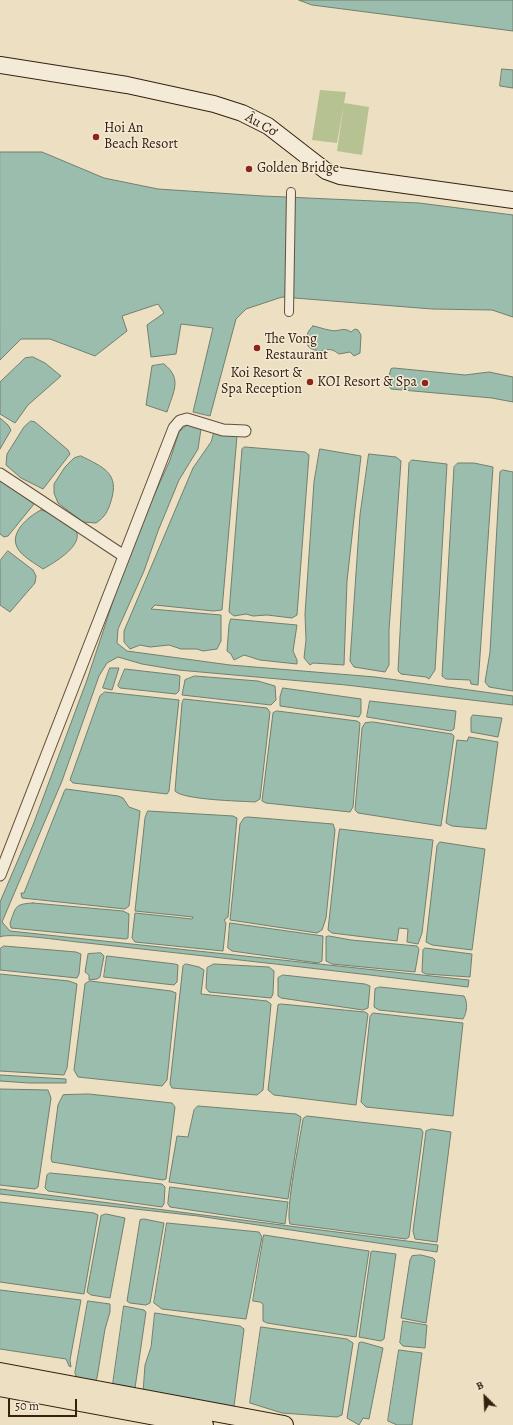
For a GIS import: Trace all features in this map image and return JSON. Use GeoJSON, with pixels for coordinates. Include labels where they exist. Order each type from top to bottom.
{"type":"FeatureCollection","features":[{"type":"Feature","properties":{"kind":"main road","name":"Âu Cơ"},"geometry":{"type":"LineString","coordinates":[[0,65],[127,85],[214,104],[242,113],[268,126],[326,171],[340,176],[513,200]]}},
{"type":"Feature","properties":{"kind":"main road"},"geometry":{"type":"LineString","coordinates":[[0,1372],[284,1425]]}},
{"type":"Feature","properties":{"kind":"main road"},"geometry":{"type":"LineString","coordinates":[[0,1387],[204,1425]]}},
{"type":"Feature","properties":{"kind":"street"},"geometry":{"type":"LineString","coordinates":[[289,312],[291,192]]}},
{"type":"Feature","properties":{"kind":"street"},"geometry":{"type":"LineString","coordinates":[[0,875],[174,428],[180,421],[187,419],[223,430],[245,431]]}},
{"type":"Feature","properties":{"kind":"street"},"geometry":{"type":"LineString","coordinates":[[0,474],[124,556]]}},
{"type":"Feature","properties":{"kind":"shaded area"},"geometry":{"type":"Polygon","coordinates":[[[299,0],[513,0],[513,31],[312,5],[299,0]]]}},
{"type":"Feature","properties":{"kind":"shaded area"},"geometry":{"type":"Polygon","coordinates":[[[502,69],[513,70],[513,88],[500,86],[502,69]]]}},
{"type":"Feature","properties":{"kind":"shaded area"},"geometry":{"type":"Polygon","coordinates":[[[320,90],[346,92],[337,143],[312,140],[320,90]]]}},
{"type":"Feature","properties":{"kind":"shaded area"},"geometry":{"type":"Polygon","coordinates":[[[344,103],[369,107],[362,155],[337,151],[344,103]]]}},
{"type":"Feature","properties":{"kind":"shaded area"},"geometry":{"type":"Polygon","coordinates":[[[0,152],[42,152],[104,178],[158,189],[263,196],[419,203],[513,215],[513,317],[492,310],[432,309],[282,297],[246,309],[236,319],[210,416],[193,412],[213,328],[181,324],[176,354],[151,357],[147,325],[164,313],[158,304],[122,316],[127,331],[95,356],[50,339],[21,339],[0,360],[0,152]]]}},
{"type":"Feature","properties":{"kind":"shaded area"},"geometry":{"type":"Polygon","coordinates":[[[313,326],[332,331],[348,330],[351,332],[355,329],[358,330],[361,335],[360,353],[354,356],[350,352],[339,354],[332,350],[319,351],[311,348],[308,346],[306,340],[308,332],[313,326]]]}},
{"type":"Feature","properties":{"kind":"shaded area"},"geometry":{"type":"Polygon","coordinates":[[[33,357],[45,363],[61,376],[28,405],[15,423],[0,414],[0,382],[25,358],[33,357]]]}},
{"type":"Feature","properties":{"kind":"shaded area"},"geometry":{"type":"Polygon","coordinates":[[[164,364],[170,370],[175,381],[174,392],[167,412],[146,405],[152,366],[164,364]]]}},
{"type":"Feature","properties":{"kind":"shaded area"},"geometry":{"type":"Polygon","coordinates":[[[394,368],[465,375],[489,372],[513,377],[513,402],[492,398],[391,389],[387,383],[391,369],[394,368]]]}},
{"type":"Feature","properties":{"kind":"shaded area"},"geometry":{"type":"Polygon","coordinates":[[[0,418],[11,430],[0,449],[0,418]]]}},
{"type":"Feature","properties":{"kind":"shaded area"},"geometry":{"type":"Polygon","coordinates":[[[31,421],[35,422],[68,450],[70,454],[43,489],[21,478],[6,465],[7,454],[24,427],[31,421]]]}},
{"type":"Feature","properties":{"kind":"shaded area"},"geometry":{"type":"Polygon","coordinates":[[[189,424],[201,429],[198,449],[179,480],[158,531],[144,571],[118,629],[117,643],[127,651],[230,665],[375,677],[513,696],[513,705],[346,685],[178,670],[142,664],[118,657],[107,663],[99,676],[62,781],[2,922],[10,931],[469,980],[468,987],[41,938],[15,936],[0,937],[0,902],[33,825],[87,680],[117,589],[152,500],[170,460],[179,432],[189,424]]]}},
{"type":"Feature","properties":{"kind":"shaded area"},"geometry":{"type":"Polygon","coordinates":[[[214,433],[237,436],[222,610],[213,611],[155,605],[151,609],[221,615],[221,641],[217,649],[203,651],[197,649],[181,649],[169,645],[150,647],[140,645],[130,649],[124,642],[124,631],[193,468],[211,442],[214,433]]]}},
{"type":"Feature","properties":{"kind":"shaded area"},"geometry":{"type":"Polygon","coordinates":[[[245,447],[305,452],[309,455],[297,615],[292,618],[267,615],[253,616],[246,614],[234,616],[229,612],[242,449],[245,447]]]}},
{"type":"Feature","properties":{"kind":"shaded area"},"geometry":{"type":"Polygon","coordinates":[[[320,449],[361,456],[347,581],[344,665],[313,663],[310,665],[304,658],[306,640],[305,614],[314,482],[320,449]]]}},
{"type":"Feature","properties":{"kind":"shaded area"},"geometry":{"type":"Polygon","coordinates":[[[369,454],[396,457],[401,461],[389,630],[389,665],[385,672],[354,667],[350,661],[360,515],[369,454]]]}},
{"type":"Feature","properties":{"kind":"shaded area"},"geometry":{"type":"Polygon","coordinates":[[[81,456],[108,472],[113,484],[109,508],[106,514],[96,523],[83,522],[58,503],[54,493],[54,484],[65,467],[74,458],[81,456]]]}},
{"type":"Feature","properties":{"kind":"shaded area"},"geometry":{"type":"Polygon","coordinates":[[[412,460],[447,464],[435,670],[429,679],[426,677],[401,674],[398,671],[409,463],[412,460]]]}},
{"type":"Feature","properties":{"kind":"shaded area"},"geometry":{"type":"Polygon","coordinates":[[[458,463],[474,463],[493,467],[478,685],[471,684],[470,680],[446,679],[442,676],[454,467],[458,463]]]}},
{"type":"Feature","properties":{"kind":"shaded area"},"geometry":{"type":"Polygon","coordinates":[[[503,470],[513,472],[513,691],[489,687],[485,682],[490,652],[500,472],[503,470]]]}},
{"type":"Feature","properties":{"kind":"shaded area"},"geometry":{"type":"Polygon","coordinates":[[[0,480],[34,504],[8,536],[4,537],[0,534],[0,480]]]}},
{"type":"Feature","properties":{"kind":"shaded area"},"geometry":{"type":"Polygon","coordinates":[[[41,510],[58,516],[69,523],[76,530],[77,537],[74,544],[67,552],[57,561],[43,569],[23,555],[18,549],[16,543],[16,537],[21,526],[31,516],[41,510]]]}},
{"type":"Feature","properties":{"kind":"shaded area"},"geometry":{"type":"Polygon","coordinates":[[[8,551],[33,570],[36,576],[35,583],[10,612],[0,605],[0,561],[8,551]]]}},
{"type":"Feature","properties":{"kind":"shaded area"},"geometry":{"type":"Polygon","coordinates":[[[231,619],[297,625],[293,651],[297,664],[260,660],[244,655],[234,660],[231,654],[227,651],[229,625],[231,619]]]}},
{"type":"Feature","properties":{"kind":"shaded area"},"geometry":{"type":"Polygon","coordinates":[[[110,668],[119,668],[112,690],[103,688],[110,668]]]}},
{"type":"Feature","properties":{"kind":"shaded area"},"geometry":{"type":"Polygon","coordinates":[[[125,669],[180,676],[179,691],[176,694],[120,688],[118,686],[125,669]]]}},
{"type":"Feature","properties":{"kind":"shaded area"},"geometry":{"type":"Polygon","coordinates":[[[195,676],[258,681],[275,686],[276,700],[271,705],[182,695],[185,680],[195,676]]]}},
{"type":"Feature","properties":{"kind":"shaded area"},"geometry":{"type":"Polygon","coordinates":[[[283,688],[361,699],[361,713],[359,717],[280,706],[280,697],[283,688]]]}},
{"type":"Feature","properties":{"kind":"shaded area"},"geometry":{"type":"Polygon","coordinates":[[[105,692],[179,700],[169,791],[167,794],[73,783],[70,780],[100,696],[105,692]]]}},
{"type":"Feature","properties":{"kind":"shaded area"},"geometry":{"type":"Polygon","coordinates":[[[184,699],[267,708],[270,712],[260,799],[255,802],[213,800],[180,794],[175,791],[182,703],[184,699]]]}},
{"type":"Feature","properties":{"kind":"shaded area"},"geometry":{"type":"Polygon","coordinates":[[[370,701],[456,711],[454,729],[451,731],[367,717],[370,701]]]}},
{"type":"Feature","properties":{"kind":"shaded area"},"geometry":{"type":"Polygon","coordinates":[[[277,711],[357,721],[360,723],[353,807],[350,812],[266,803],[262,801],[273,713],[277,711]]]}},
{"type":"Feature","properties":{"kind":"shaded area"},"geometry":{"type":"Polygon","coordinates":[[[473,715],[502,718],[498,737],[471,732],[471,718],[473,715]]]}},
{"type":"Feature","properties":{"kind":"shaded area"},"geometry":{"type":"Polygon","coordinates":[[[373,722],[452,734],[454,736],[441,826],[358,813],[355,810],[362,728],[365,723],[373,722]]]}},
{"type":"Feature","properties":{"kind":"shaded area"},"geometry":{"type":"Polygon","coordinates":[[[469,737],[498,742],[486,829],[452,826],[446,823],[457,740],[467,741],[469,737]]]}},
{"type":"Feature","properties":{"kind":"shaded area"},"geometry":{"type":"Polygon","coordinates":[[[66,789],[118,796],[123,798],[129,807],[140,811],[129,906],[125,909],[22,898],[21,893],[24,893],[66,789]]]}},
{"type":"Feature","properties":{"kind":"shaded area"},"geometry":{"type":"Polygon","coordinates":[[[148,811],[233,816],[237,818],[228,917],[224,920],[226,923],[223,951],[135,942],[132,938],[135,913],[192,919],[193,917],[135,911],[145,818],[148,811]]]}},
{"type":"Feature","properties":{"kind":"shaded area"},"geometry":{"type":"Polygon","coordinates":[[[248,817],[333,824],[335,830],[326,918],[322,930],[317,933],[230,920],[240,824],[244,818],[248,817]]]}},
{"type":"Feature","properties":{"kind":"shaded area"},"geometry":{"type":"Polygon","coordinates":[[[340,829],[433,840],[422,933],[418,944],[407,942],[408,929],[399,928],[397,941],[332,933],[328,930],[340,829]]]}},
{"type":"Feature","properties":{"kind":"shaded area"},"geometry":{"type":"Polygon","coordinates":[[[440,842],[485,849],[472,950],[432,945],[426,942],[437,846],[440,842]]]}},
{"type":"Feature","properties":{"kind":"shaded area"},"geometry":{"type":"Polygon","coordinates":[[[33,903],[123,911],[129,914],[128,938],[11,928],[10,923],[13,913],[17,907],[22,904],[33,903]]]}},
{"type":"Feature","properties":{"kind":"shaded area"},"geometry":{"type":"Polygon","coordinates":[[[230,923],[323,936],[322,961],[318,963],[232,951],[228,948],[230,923]]]}},
{"type":"Feature","properties":{"kind":"shaded area"},"geometry":{"type":"Polygon","coordinates":[[[329,936],[351,940],[417,946],[419,949],[415,972],[332,964],[326,961],[326,937],[329,936]]]}},
{"type":"Feature","properties":{"kind":"shaded area"},"geometry":{"type":"Polygon","coordinates":[[[4,946],[76,952],[81,954],[79,974],[77,978],[0,970],[0,949],[4,946]]]}},
{"type":"Feature","properties":{"kind":"shaded area"},"geometry":{"type":"Polygon","coordinates":[[[425,948],[472,954],[470,977],[426,974],[422,972],[423,950],[425,948]]]}},
{"type":"Feature","properties":{"kind":"shaded area"},"geometry":{"type":"Polygon","coordinates":[[[101,953],[104,956],[100,977],[89,980],[89,975],[85,972],[88,954],[101,953]]]}},
{"type":"Feature","properties":{"kind":"shaded area"},"geometry":{"type":"Polygon","coordinates":[[[107,956],[178,965],[177,982],[174,985],[104,977],[107,956]]]}},
{"type":"Feature","properties":{"kind":"shaded area"},"geometry":{"type":"Polygon","coordinates":[[[186,964],[199,967],[204,970],[201,994],[267,1001],[271,1004],[263,1090],[257,1095],[172,1088],[170,1084],[183,966],[186,964]]]}},
{"type":"Feature","properties":{"kind":"shaded area"},"geometry":{"type":"Polygon","coordinates":[[[214,964],[269,967],[274,971],[273,994],[271,998],[209,992],[206,988],[207,968],[214,964]]]}},
{"type":"Feature","properties":{"kind":"shaded area"},"geometry":{"type":"Polygon","coordinates":[[[0,974],[69,981],[77,984],[67,1068],[64,1075],[0,1071],[0,974]]]}},
{"type":"Feature","properties":{"kind":"shaded area"},"geometry":{"type":"Polygon","coordinates":[[[283,975],[365,984],[370,986],[368,1008],[363,1010],[281,998],[278,996],[278,978],[283,975]]]}},
{"type":"Feature","properties":{"kind":"shaded area"},"geometry":{"type":"Polygon","coordinates":[[[90,981],[171,991],[176,993],[167,1080],[162,1086],[78,1077],[74,1070],[85,984],[90,981]]]}},
{"type":"Feature","properties":{"kind":"shaded area"},"geometry":{"type":"Polygon","coordinates":[[[380,987],[464,996],[466,1004],[465,1014],[463,1019],[379,1010],[374,1007],[375,989],[380,987]]]}},
{"type":"Feature","properties":{"kind":"shaded area"},"geometry":{"type":"Polygon","coordinates":[[[281,1004],[365,1012],[368,1014],[356,1105],[274,1095],[268,1090],[278,1005],[281,1004]]]}},
{"type":"Feature","properties":{"kind":"shaded area"},"geometry":{"type":"Polygon","coordinates":[[[373,1013],[463,1023],[453,1116],[366,1107],[361,1102],[370,1017],[373,1013]]]}},
{"type":"Feature","properties":{"kind":"shaded area"},"geometry":{"type":"Polygon","coordinates":[[[0,1075],[66,1079],[66,1083],[0,1081],[0,1075]]]}},
{"type":"Feature","properties":{"kind":"shaded area"},"geometry":{"type":"Polygon","coordinates":[[[0,1089],[48,1090],[51,1098],[38,1187],[35,1189],[0,1185],[0,1089]]]}},
{"type":"Feature","properties":{"kind":"shaded area"},"geometry":{"type":"Polygon","coordinates":[[[89,1094],[172,1103],[175,1107],[166,1179],[163,1180],[52,1162],[51,1158],[58,1105],[63,1095],[89,1094]]]}},
{"type":"Feature","properties":{"kind":"shaded area"},"geometry":{"type":"Polygon","coordinates":[[[198,1106],[296,1114],[301,1117],[288,1199],[169,1182],[177,1136],[188,1137],[194,1110],[198,1106]]]}},
{"type":"Feature","properties":{"kind":"shaded area"},"geometry":{"type":"Polygon","coordinates":[[[307,1116],[421,1129],[423,1132],[409,1237],[406,1239],[290,1224],[289,1216],[294,1174],[303,1119],[307,1116]]]}},
{"type":"Feature","properties":{"kind":"shaded area"},"geometry":{"type":"Polygon","coordinates":[[[432,1129],[451,1132],[437,1242],[415,1239],[413,1231],[426,1131],[432,1129]]]}},
{"type":"Feature","properties":{"kind":"shaded area"},"geometry":{"type":"Polygon","coordinates":[[[50,1173],[162,1184],[165,1187],[164,1204],[162,1207],[48,1191],[45,1188],[47,1175],[50,1173]]]}},
{"type":"Feature","properties":{"kind":"shaded area"},"geometry":{"type":"Polygon","coordinates":[[[170,1187],[288,1202],[285,1224],[170,1207],[168,1204],[170,1187]]]}},
{"type":"Feature","properties":{"kind":"shaded area"},"geometry":{"type":"Polygon","coordinates":[[[0,1189],[438,1245],[437,1252],[198,1216],[0,1194],[0,1189]]]}},
{"type":"Feature","properties":{"kind":"shaded area"},"geometry":{"type":"Polygon","coordinates":[[[0,1202],[94,1213],[98,1215],[84,1294],[0,1282],[0,1202]]]}},
{"type":"Feature","properties":{"kind":"shaded area"},"geometry":{"type":"Polygon","coordinates":[[[106,1214],[125,1218],[110,1298],[91,1295],[87,1292],[101,1216],[106,1214]]]}},
{"type":"Feature","properties":{"kind":"shaded area"},"geometry":{"type":"Polygon","coordinates":[[[144,1219],[164,1223],[150,1303],[146,1305],[130,1303],[127,1301],[140,1220],[144,1219]]]}},
{"type":"Feature","properties":{"kind":"shaded area"},"geometry":{"type":"Polygon","coordinates":[[[167,1223],[259,1232],[262,1237],[246,1319],[162,1309],[154,1303],[167,1223]]]}},
{"type":"Feature","properties":{"kind":"shaded area"},"geometry":{"type":"Polygon","coordinates":[[[264,1235],[369,1251],[356,1337],[267,1323],[263,1321],[263,1304],[253,1301],[264,1235]]]}},
{"type":"Feature","properties":{"kind":"shaded area"},"geometry":{"type":"Polygon","coordinates":[[[371,1252],[396,1254],[384,1339],[381,1341],[359,1337],[371,1252]]]}},
{"type":"Feature","properties":{"kind":"shaded area"},"geometry":{"type":"Polygon","coordinates":[[[421,1255],[433,1258],[435,1260],[426,1323],[401,1318],[410,1260],[412,1256],[421,1255]]]}},
{"type":"Feature","properties":{"kind":"shaded area"},"geometry":{"type":"Polygon","coordinates":[[[0,1290],[81,1300],[70,1360],[71,1367],[66,1359],[0,1349],[0,1290]]]}},
{"type":"Feature","properties":{"kind":"shaded area"},"geometry":{"type":"Polygon","coordinates":[[[88,1301],[110,1304],[110,1312],[105,1329],[97,1378],[95,1382],[78,1381],[75,1373],[88,1301]]]}},
{"type":"Feature","properties":{"kind":"shaded area"},"geometry":{"type":"Polygon","coordinates":[[[124,1306],[144,1310],[146,1312],[135,1388],[113,1384],[124,1306]]]}},
{"type":"Feature","properties":{"kind":"shaded area"},"geometry":{"type":"Polygon","coordinates":[[[155,1313],[240,1326],[244,1329],[234,1406],[228,1408],[143,1393],[145,1365],[151,1347],[155,1313]]]}},
{"type":"Feature","properties":{"kind":"shaded area"},"geometry":{"type":"Polygon","coordinates":[[[403,1321],[427,1325],[425,1348],[403,1346],[400,1343],[403,1321]]]}},
{"type":"Feature","properties":{"kind":"shaded area"},"geometry":{"type":"Polygon","coordinates":[[[261,1327],[347,1339],[353,1343],[342,1415],[337,1417],[282,1413],[250,1403],[261,1327]]]}},
{"type":"Feature","properties":{"kind":"shaded area"},"geometry":{"type":"Polygon","coordinates":[[[362,1342],[383,1348],[369,1419],[363,1418],[359,1425],[347,1418],[359,1343],[362,1342]]]}},
{"type":"Feature","properties":{"kind":"shaded area"},"geometry":{"type":"Polygon","coordinates":[[[399,1350],[422,1353],[412,1425],[397,1425],[388,1421],[399,1350]]]}},
{"type":"Feature","properties":{"kind":"place","name":"Hoi An Beach Resort"},"geometry":{"type":"Point","coordinates":[96,137]}},
{"type":"Feature","properties":{"kind":"place","name":"Golden Bridge"},"geometry":{"type":"Point","coordinates":[249,169]}},
{"type":"Feature","properties":{"kind":"place","name":"The Vong Restaurant"},"geometry":{"type":"Point","coordinates":[257,348]}},
{"type":"Feature","properties":{"kind":"place","name":"Koi Resort & Spa Reception"},"geometry":{"type":"Point","coordinates":[310,382]}},
{"type":"Feature","properties":{"kind":"place","name":"KOI Resort & Spa"},"geometry":{"type":"Point","coordinates":[425,383]}}]}
